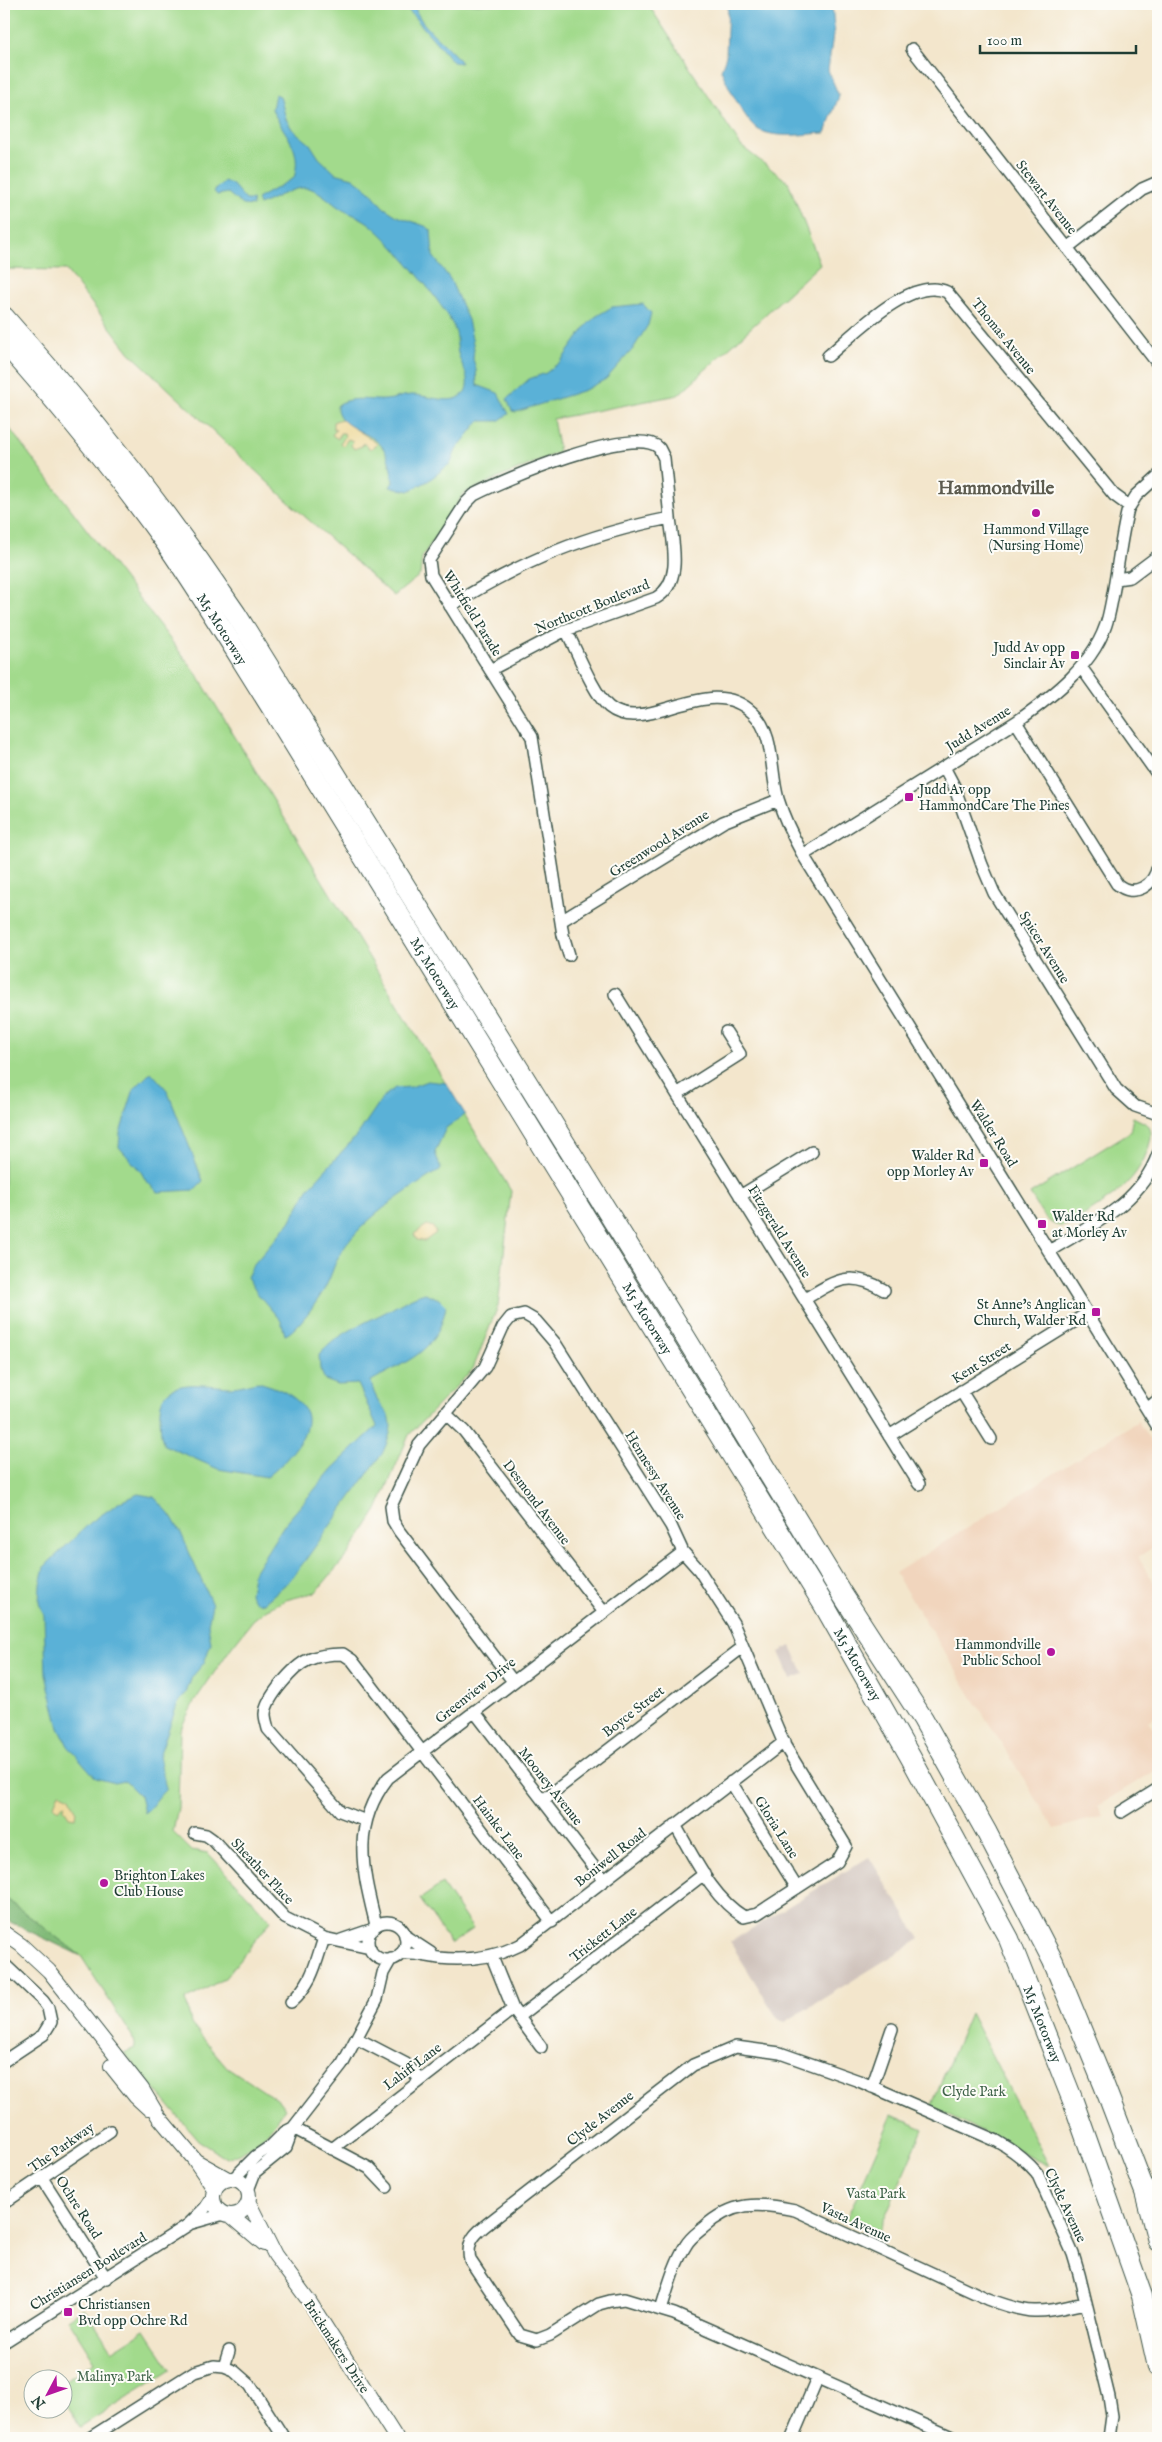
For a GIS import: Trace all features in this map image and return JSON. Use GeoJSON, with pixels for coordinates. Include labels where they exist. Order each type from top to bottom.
{"type":"FeatureCollection","features":[{"type":"Feature","properties":{"kind":"highway","name":"M5 Motorway"},"geometry":{"type":"LineString","coordinates":[[4,317],[82,405],[128,463],[241,622],[666,1305],[842,1594],[923,1719],[987,1833],[1052,1961],[1104,2085],[1138,2174],[1158,2241]]}},
{"type":"Feature","properties":{"kind":"highway","name":"M5 Motorway"},"geometry":{"type":"LineString","coordinates":[[4,342],[94,448],[157,531],[202,598],[275,713],[824,1605],[911,1758],[1009,1939],[1073,2101],[1142,2296],[1158,2367]]}},
{"type":"Feature","properties":{"kind":"street","name":"Stewart Avenue"},"geometry":{"type":"LineString","coordinates":[[912,49],[1158,364]]}},
{"type":"Feature","properties":{"kind":"street"},"geometry":{"type":"LineString","coordinates":[[1068,248],[1142,189],[1158,182]]}},
{"type":"Feature","properties":{"kind":"street","name":"Thomas Avenue"},"geometry":{"type":"LineString","coordinates":[[828,356],[894,302],[923,289],[931,288],[947,292],[1114,495],[1129,506]]}},
{"type":"Feature","properties":{"kind":"street","name":"Whitfield Parade"},"geometry":{"type":"LineString","coordinates":[[569,955],[561,921],[532,738],[429,570],[432,556],[470,498],[522,474],[604,447],[628,442],[652,442],[660,448],[664,458],[670,518]]}},
{"type":"Feature","properties":{"kind":"street"},"geometry":{"type":"LineString","coordinates":[[1129,506],[1136,496],[1158,476]]}},
{"type":"Feature","properties":{"kind":"street","name":"Judd Avenue"},"geometry":{"type":"LineString","coordinates":[[802,855],[1016,722],[1055,693],[1081,667],[1094,648],[1106,624],[1129,506]]}},
{"type":"Feature","properties":{"kind":"street"},"geometry":{"type":"LineString","coordinates":[[450,606],[505,573],[553,551],[606,532],[670,518]]}},
{"type":"Feature","properties":{"kind":"street","name":"Northcott Boulevard"},"geometry":{"type":"LineString","coordinates":[[490,670],[566,630],[656,598],[665,592],[671,583],[674,566],[670,518]]}},
{"type":"Feature","properties":{"kind":"street"},"geometry":{"type":"LineString","coordinates":[[1116,580],[1130,577],[1158,556]]}},
{"type":"Feature","properties":{"kind":"street","name":"Walder Road"},"geometry":{"type":"LineString","coordinates":[[566,630],[600,696],[613,710],[627,713],[648,713],[712,697],[733,701],[749,709],[761,723],[767,737],[778,800],[802,855],[1158,1427]]}},
{"type":"Feature","properties":{"kind":"street"},"geometry":{"type":"LineString","coordinates":[[1081,667],[1158,775]]}},
{"type":"Feature","properties":{"kind":"street"},"geometry":{"type":"LineString","coordinates":[[1016,722],[1117,884],[1126,891],[1139,890],[1150,882],[1158,865]]}},
{"type":"Feature","properties":{"kind":"street","name":"Spicer Avenue"},"geometry":{"type":"LineString","coordinates":[[944,767],[954,786],[986,875],[1021,936],[1116,1090],[1135,1106],[1158,1114]]}},
{"type":"Feature","properties":{"kind":"street","name":"Greenwood Avenue"},"geometry":{"type":"LineString","coordinates":[[561,921],[723,822],[778,800]]}},
{"type":"Feature","properties":{"kind":"street","name":"Fitzgerald Avenue"},"geometry":{"type":"LineString","coordinates":[[614,994],[919,1484]]}},
{"type":"Feature","properties":{"kind":"street"},"geometry":{"type":"LineString","coordinates":[[677,1094],[740,1054],[726,1032]]}},
{"type":"Feature","properties":{"kind":"street"},"geometry":{"type":"LineString","coordinates":[[740,1196],[812,1152]]}},
{"type":"Feature","properties":{"kind":"street"},"geometry":{"type":"LineString","coordinates":[[1050,1251],[1133,1196],[1150,1174],[1158,1154]]}},
{"type":"Feature","properties":{"kind":"street"},"geometry":{"type":"LineString","coordinates":[[805,1300],[832,1283],[849,1278],[867,1281],[884,1290]]}},
{"type":"Feature","properties":{"kind":"street","name":"Kent Street"},"geometry":{"type":"LineString","coordinates":[[889,1436],[1088,1313]]}},
{"type":"Feature","properties":{"kind":"street","name":"Hennessy Avenue"},"geometry":{"type":"LineString","coordinates":[[512,1680],[393,1521],[391,1506],[419,1445],[485,1367],[503,1327],[511,1317],[524,1314],[536,1321],[556,1342],[671,1526],[683,1552],[699,1570],[733,1623],[784,1742],[846,1846],[837,1862],[757,1914],[744,1917],[731,1909],[704,1874],[675,1825]]}},
{"type":"Feature","properties":{"kind":"street"},"geometry":{"type":"LineString","coordinates":[[961,1391],[991,1439]]}},
{"type":"Feature","properties":{"kind":"street"},"geometry":{"type":"LineString","coordinates":[[1147,1409],[1158,1400]]}},
{"type":"Feature","properties":{"kind":"street","name":"Desmond Avenue"},"geometry":{"type":"LineString","coordinates":[[445,1413],[464,1431],[603,1611]]}},
{"type":"Feature","properties":{"kind":"street","name":"Greenview Drive"},"geometry":{"type":"LineString","coordinates":[[374,1927],[363,1874],[362,1854],[366,1821],[376,1794],[388,1778],[421,1750],[512,1680],[683,1552]]}},
{"type":"Feature","properties":{"kind":"street","name":"Boyce Street"},"geometry":{"type":"LineString","coordinates":[[543,1800],[743,1647]]}},
{"type":"Feature","properties":{"kind":"street","name":"Hainke Lane"},"geometry":{"type":"LineString","coordinates":[[366,1821],[340,1811],[268,1729],[264,1715],[277,1690],[292,1672],[309,1659],[343,1654],[352,1660],[552,1922]]}},
{"type":"Feature","properties":{"kind":"street","name":"Mooney Avenue"},"geometry":{"type":"LineString","coordinates":[[474,1711],[604,1880]]}},
{"type":"Feature","properties":{"kind":"street","name":"Boniwell Road"},"geometry":{"type":"LineString","coordinates":[[395,1957],[411,1953],[439,1958],[492,1957],[520,1945],[784,1742]]}},
{"type":"Feature","properties":{"kind":"street","name":"Gloria Lane"},"geometry":{"type":"LineString","coordinates":[[731,1782],[797,1888]]}},
{"type":"Feature","properties":{"kind":"street"},"geometry":{"type":"LineString","coordinates":[[1121,1812],[1158,1789]]}},
{"type":"Feature","properties":{"kind":"street","name":"Sheather Place"},"geometry":{"type":"LineString","coordinates":[[195,1833],[206,1835],[214,1840],[285,1918],[324,1938],[373,1952]]}},
{"type":"Feature","properties":{"kind":"street","name":"Trickett Lane"},"geometry":{"type":"LineString","coordinates":[[516,2013],[704,1874]]}},
{"type":"Feature","properties":{"kind":"street","name":"Greenview Drive"},"geometry":{"type":"LineString","coordinates":[[369,1896],[391,1922]]}},
{"type":"Feature","properties":{"kind":"street"},"geometry":{"type":"LineString","coordinates":[[383,1973],[369,1938],[374,1927],[391,1922],[400,1927],[405,1936],[439,1958]]}},
{"type":"Feature","properties":{"kind":"street","name":"Sheather Place"},"geometry":{"type":"LineString","coordinates":[[337,1941],[352,1938],[374,1927]]}},
{"type":"Feature","properties":{"kind":"street"},"geometry":{"type":"LineString","coordinates":[[4,1933],[21,1945],[49,1970],[142,2089],[158,2116],[194,2159],[214,2193],[216,2206],[227,2214],[241,2212],[248,2197],[255,2172],[286,2146],[293,2128],[325,2089],[377,1999],[383,1973],[405,1946],[405,1936]]}},
{"type":"Feature","properties":{"kind":"street"},"geometry":{"type":"LineString","coordinates":[[291,2002],[304,1990],[312,1978],[324,1938]]}},
{"type":"Feature","properties":{"kind":"street"},"geometry":{"type":"LineString","coordinates":[[373,1952],[395,1957]]}},
{"type":"Feature","properties":{"kind":"street"},"geometry":{"type":"LineString","coordinates":[[492,1957],[516,2013],[541,2046]]}},
{"type":"Feature","properties":{"kind":"street"},"geometry":{"type":"LineString","coordinates":[[4,1964],[43,2001],[48,2008],[51,2022],[42,2036],[4,2061]]}},
{"type":"Feature","properties":{"kind":"street","name":"Lahiff Lane"},"geometry":{"type":"LineString","coordinates":[[332,2149],[420,2079],[516,2013]]}},
{"type":"Feature","properties":{"kind":"street"},"geometry":{"type":"LineString","coordinates":[[872,2087],[892,2029]]}},
{"type":"Feature","properties":{"kind":"street"},"geometry":{"type":"LineString","coordinates":[[356,2038],[406,2064],[420,2079]]}},
{"type":"Feature","properties":{"kind":"street","name":"Clyde Avenue"},"geometry":{"type":"LineString","coordinates":[[954,2438],[661,2309],[624,2299],[599,2304],[550,2335],[537,2340],[520,2335],[470,2260],[469,2242],[488,2223],[693,2065],[736,2046],[780,2053],[872,2087],[997,2141],[1016,2152],[1028,2163],[1037,2174],[1073,2254],[1109,2397],[1112,2416],[1109,2438]]}},
{"type":"Feature","properties":{"kind":"street"},"geometry":{"type":"LineString","coordinates":[[293,2128],[369,2168],[387,2186]]}},
{"type":"Feature","properties":{"kind":"street"},"geometry":{"type":"LineString","coordinates":[[214,2193],[218,2185],[230,2179],[256,2156],[271,2146],[285,2132],[293,2128]]}},
{"type":"Feature","properties":{"kind":"street","name":"The Parkway"},"geometry":{"type":"LineString","coordinates":[[4,2203],[110,2131]]}},
{"type":"Feature","properties":{"kind":"street"},"geometry":{"type":"LineString","coordinates":[[194,2159],[230,2179],[242,2182],[248,2197]]}},
{"type":"Feature","properties":{"kind":"street","name":"Ochre Road"},"geometry":{"type":"LineString","coordinates":[[42,2178],[106,2278]]}},
{"type":"Feature","properties":{"kind":"street","name":"Christiansen Boulevard"},"geometry":{"type":"LineString","coordinates":[[4,2342],[188,2225],[205,2208],[214,2193]]}},
{"type":"Feature","properties":{"kind":"street","name":"Brickmakers Drive"},"geometry":{"type":"LineString","coordinates":[[248,2197],[275,2255]]}},
{"type":"Feature","properties":{"kind":"street","name":"Vasta Avenue"},"geometry":{"type":"LineString","coordinates":[[661,2309],[679,2259],[687,2243],[713,2218],[741,2205],[768,2204],[795,2210],[988,2299],[1021,2311],[1041,2313],[1085,2303]]}},
{"type":"Feature","properties":{"kind":"street","name":"Brickmakers Drive"},"geometry":{"type":"LineString","coordinates":[[227,2214],[248,2228],[275,2255],[309,2301],[396,2438]]}},
{"type":"Feature","properties":{"kind":"street","name":"Christiansen Boulevard"},"geometry":{"type":"LineString","coordinates":[[188,2225],[227,2214]]}},
{"type":"Feature","properties":{"kind":"street"},"geometry":{"type":"LineString","coordinates":[[224,2367],[229,2351]]}},
{"type":"Feature","properties":{"kind":"street"},"geometry":{"type":"LineString","coordinates":[[90,2438],[204,2367],[224,2367],[238,2374],[250,2385],[284,2438]]}},
{"type":"Feature","properties":{"kind":"street"},"geometry":{"type":"LineString","coordinates":[[792,2438],[817,2379]]}},
{"type":"Feature","properties":{"kind":"shaded area","name":"Hammondville Public School"},"geometry":{"type":"Polygon","coordinates":[[[1138,1421],[1158,1454],[1158,1544],[1138,1557],[1158,1589],[1158,1714],[1148,1721],[1158,1734],[1158,1769],[1097,1806],[1103,1816],[1055,1829],[895,1573],[1138,1421]]]}},
{"type":"Feature","properties":{"kind":"shaded area"},"geometry":{"type":"Polygon","coordinates":[[[791,1646],[804,1674],[791,1679],[779,1652],[791,1646]]]}},
{"type":"Feature","properties":{"kind":"shaded area"},"geometry":{"type":"Polygon","coordinates":[[[869,1857],[920,1939],[785,2022],[778,2019],[730,1942],[869,1857]]]}},
{"type":"Feature","properties":{"kind":"green space"},"geometry":{"type":"Polygon","coordinates":[[[4,4],[648,4],[741,146],[788,182],[820,264],[678,395],[553,419],[559,452],[464,493],[422,557],[420,575],[394,596],[292,505],[130,353],[66,270],[4,269],[4,4]]]}},
{"type":"Feature","properties":{"kind":"green space"},"geometry":{"type":"Polygon","coordinates":[[[4,421],[198,676],[511,1191],[498,1306],[473,1369],[409,1435],[377,1510],[350,1552],[316,1592],[286,1600],[267,1609],[253,1620],[231,1648],[194,1702],[180,1730],[178,1808],[173,1832],[191,1850],[208,1853],[271,1921],[225,1978],[186,2000],[191,2024],[227,2067],[279,2101],[285,2109],[273,2125],[253,2145],[236,2155],[226,2158],[198,2140],[124,2053],[135,2048],[132,2036],[81,1956],[4,1897],[4,421]]]}},
{"type":"Feature","properties":{"kind":"green space"},"geometry":{"type":"Polygon","coordinates":[[[1133,1117],[1147,1124],[1151,1135],[1144,1160],[1127,1183],[1095,1209],[1070,1224],[1056,1225],[1046,1218],[1030,1194],[1130,1132],[1133,1117]]]}},
{"type":"Feature","properties":{"kind":"green space"},"geometry":{"type":"Polygon","coordinates":[[[442,1884],[473,1929],[451,1944],[420,1899],[442,1884]]]}},
{"type":"Feature","properties":{"kind":"green space"},"geometry":{"type":"Polygon","coordinates":[[[4,1897],[81,1956],[4,1919],[4,1897]]]}},
{"type":"Feature","properties":{"kind":"green space","name":"Clyde Park"},"geometry":{"type":"Polygon","coordinates":[[[970,2013],[1049,2166],[931,2106],[970,2013]]]}},
{"type":"Feature","properties":{"kind":"green space","name":"Vasta Park"},"geometry":{"type":"Polygon","coordinates":[[[892,2115],[923,2129],[878,2233],[846,2220],[892,2115]]]}},
{"type":"Feature","properties":{"kind":"green space","name":"Malinya Park"},"geometry":{"type":"Polygon","coordinates":[[[84,2308],[112,2351],[145,2330],[171,2370],[80,2427],[72,2414],[72,2376],[95,2362],[68,2319],[84,2308]]]}},
{"type":"Feature","properties":{"kind":"sand"},"geometry":{"type":"Polygon","coordinates":[[[341,419],[378,444],[370,449],[363,443],[362,446],[354,449],[351,445],[353,441],[348,439],[343,446],[340,443],[345,437],[344,433],[340,433],[338,439],[332,435],[336,430],[333,428],[333,422],[341,419]]]}},
{"type":"Feature","properties":{"kind":"sand"},"geometry":{"type":"Polygon","coordinates":[[[427,1225],[433,1227],[436,1233],[425,1241],[417,1240],[414,1234],[427,1225]]]}},
{"type":"Feature","properties":{"kind":"sand"},"geometry":{"type":"Polygon","coordinates":[[[59,1792],[70,1797],[76,1810],[75,1818],[69,1817],[64,1809],[65,1803],[59,1810],[54,1805],[59,1792]]]}},
{"type":"Feature","properties":{"kind":"water"},"geometry":{"type":"Polygon","coordinates":[[[403,4],[414,4],[422,21],[461,63],[453,62],[403,4]]]}},
{"type":"Feature","properties":{"kind":"water"},"geometry":{"type":"Polygon","coordinates":[[[728,4],[832,4],[834,28],[828,70],[839,96],[825,133],[792,135],[766,133],[759,130],[748,120],[737,103],[721,70],[726,56],[728,4]]]}},
{"type":"Feature","properties":{"kind":"water"},"geometry":{"type":"Polygon","coordinates":[[[275,94],[280,96],[286,119],[292,129],[310,144],[319,158],[335,173],[353,178],[370,191],[383,207],[397,216],[431,230],[433,256],[450,279],[468,320],[474,348],[473,359],[477,385],[498,393],[509,414],[498,421],[479,421],[456,450],[451,463],[428,481],[409,491],[390,487],[393,482],[391,471],[387,456],[382,447],[374,439],[341,419],[337,406],[353,400],[388,400],[408,395],[447,400],[460,397],[467,387],[467,377],[458,353],[456,333],[450,319],[428,288],[386,239],[364,220],[343,210],[318,192],[308,188],[290,191],[259,205],[257,199],[294,178],[296,167],[296,158],[291,142],[272,109],[275,94]]]}},
{"type":"Feature","properties":{"kind":"water"},"geometry":{"type":"Polygon","coordinates":[[[224,181],[232,184],[246,200],[252,200],[253,206],[242,205],[228,193],[217,195],[214,191],[224,181]]]}},
{"type":"Feature","properties":{"kind":"water"},"geometry":{"type":"Polygon","coordinates":[[[643,304],[651,313],[648,325],[633,349],[606,379],[585,390],[516,412],[512,411],[507,399],[529,379],[546,373],[561,361],[595,317],[612,307],[643,304]]]}},
{"type":"Feature","properties":{"kind":"water"},"geometry":{"type":"Polygon","coordinates":[[[151,1072],[167,1090],[203,1181],[194,1190],[158,1192],[146,1181],[141,1172],[119,1147],[120,1133],[134,1089],[151,1072]]]}},
{"type":"Feature","properties":{"kind":"water"},"geometry":{"type":"Polygon","coordinates":[[[427,1081],[446,1083],[465,1114],[446,1128],[435,1152],[441,1169],[384,1208],[358,1231],[338,1258],[319,1298],[301,1322],[285,1335],[281,1321],[257,1293],[247,1277],[253,1265],[290,1222],[308,1189],[358,1134],[383,1097],[395,1088],[411,1087],[427,1081]]]}},
{"type":"Feature","properties":{"kind":"water"},"geometry":{"type":"Polygon","coordinates":[[[425,1293],[439,1299],[446,1306],[436,1335],[419,1354],[371,1381],[374,1393],[390,1420],[391,1428],[382,1454],[288,1582],[264,1603],[254,1601],[250,1594],[253,1574],[284,1525],[333,1468],[377,1426],[358,1384],[338,1385],[325,1380],[320,1369],[319,1355],[348,1332],[425,1293]]]}},
{"type":"Feature","properties":{"kind":"water"},"geometry":{"type":"Polygon","coordinates":[[[258,1382],[290,1395],[300,1403],[307,1418],[306,1427],[296,1447],[281,1465],[267,1477],[218,1469],[164,1445],[160,1418],[161,1404],[166,1394],[183,1386],[234,1387],[258,1382]]]}},
{"type":"Feature","properties":{"kind":"water"},"geometry":{"type":"Polygon","coordinates":[[[138,1494],[154,1497],[170,1514],[181,1533],[212,1605],[208,1624],[211,1643],[204,1663],[192,1677],[186,1693],[177,1705],[159,1756],[166,1789],[144,1813],[140,1796],[125,1781],[115,1783],[96,1778],[68,1746],[59,1728],[46,1675],[44,1616],[39,1602],[40,1584],[44,1567],[91,1522],[120,1502],[138,1494]]]}},
{"type":"Feature","properties":{"kind":"place","name":"Hammond Village (Nursing Home)"},"geometry":{"type":"Point","coordinates":[1036,513]}},
{"type":"Feature","properties":{"kind":"place","name":"Judd Av opp Sinclair Av"},"geometry":{"type":"Point","coordinates":[1075,655]}},
{"type":"Feature","properties":{"kind":"place","name":"Judd Av opp HammondCare The Pines"},"geometry":{"type":"Point","coordinates":[909,797]}},
{"type":"Feature","properties":{"kind":"place","name":"Walder Rd opp Morley Av"},"geometry":{"type":"Point","coordinates":[984,1163]}},
{"type":"Feature","properties":{"kind":"place","name":"Walder Rd at Morley Av"},"geometry":{"type":"Point","coordinates":[1042,1224]}},
{"type":"Feature","properties":{"kind":"place","name":"St Anne's Anglican Church, Walder Rd"},"geometry":{"type":"Point","coordinates":[1096,1312]}},
{"type":"Feature","properties":{"kind":"place","name":"Hammondville Public School"},"geometry":{"type":"Point","coordinates":[1051,1652]}},
{"type":"Feature","properties":{"kind":"place","name":"Brighton Lakes Club House"},"geometry":{"type":"Point","coordinates":[104,1883]}},
{"type":"Feature","properties":{"kind":"place","name":"Christiansen Bvd opp Ochre Rd"},"geometry":{"type":"Point","coordinates":[68,2312]}},
{"type":"Feature","properties":{"kind":"district","name":"Hammondville"},"geometry":{"type":"Point","coordinates":[996,487]}}]}
